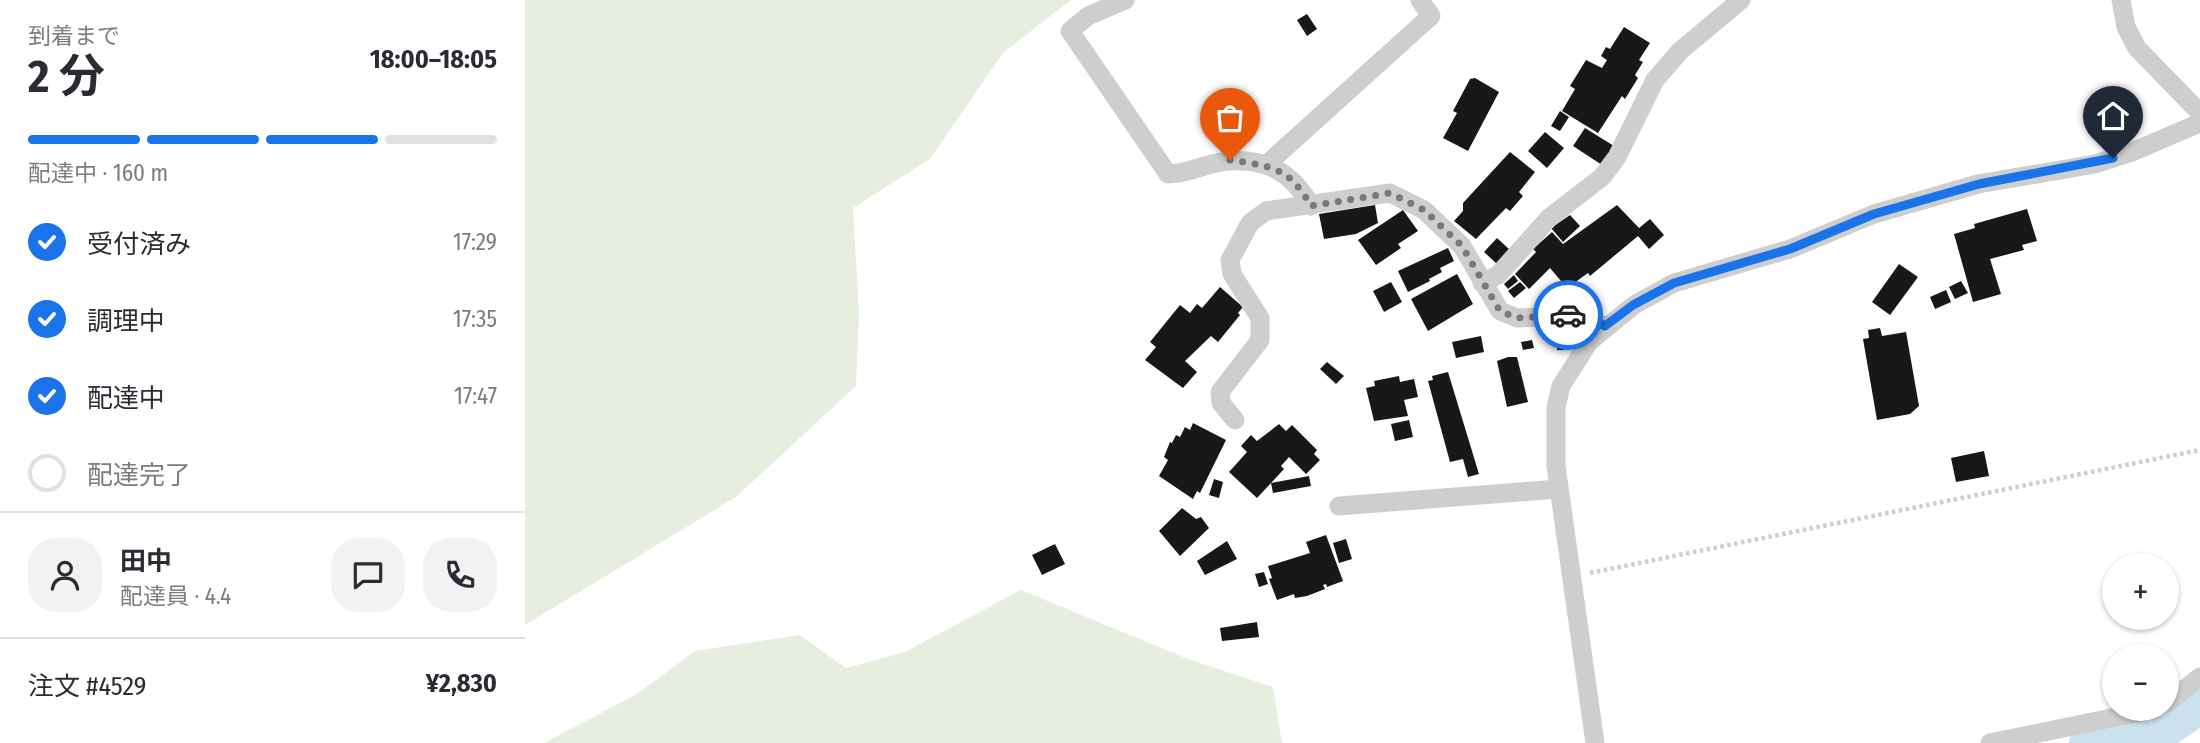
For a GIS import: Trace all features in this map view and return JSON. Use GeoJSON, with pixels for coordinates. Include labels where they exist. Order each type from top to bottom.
{"type":"FeatureCollection","features":[{"type":"Feature","properties":{"kind":"street"},"geometry":{"type":"LineString","coordinates":[[1125,0],[1088,16],[1070,31],[1168,174],[1187,174],[1230,160],[1266,165],[1285,172],[1311,206]]}},
{"type":"Feature","properties":{"kind":"street"},"geometry":{"type":"LineString","coordinates":[[1266,165],[1431,16],[1420,0]]}},
{"type":"Feature","properties":{"kind":"street"},"geometry":{"type":"LineString","coordinates":[[1482,283],[1498,275],[1549,218],[1602,177],[1617,157],[1655,80],[1680,51],[1741,0]]}},
{"type":"Feature","properties":{"kind":"street"},"geometry":{"type":"LineString","coordinates":[[2121,0],[2126,27],[2137,48],[2200,113]]}},
{"type":"Feature","properties":{"kind":"street"},"geometry":{"type":"LineString","coordinates":[[1595,743],[1558,489],[1556,407],[1561,386],[1575,359],[1605,326],[1633,305],[1674,283],[1790,249],[1874,214],[1979,184],[2095,164],[2132,152],[2200,123]]}},
{"type":"Feature","properties":{"kind":"street"},"geometry":{"type":"LineString","coordinates":[[1235,420],[1221,403],[1220,392],[1260,340],[1260,318],[1232,274],[1230,260],[1250,223],[1266,211],[1390,193],[1424,210],[1462,246],[1500,311],[1517,318],[1577,315],[1605,326]]}},
{"type":"Feature","properties":{"kind":"street"},"geometry":{"type":"LineString","coordinates":[[1339,506],[1558,489]]}},
{"type":"Feature","properties":{"kind":"street"},"geometry":{"type":"LineString","coordinates":[[2179,694],[2200,677]]}},
{"type":"Feature","properties":{"kind":"street"},"geometry":{"type":"LineString","coordinates":[[1990,743],[2102,720]]}},
{"type":"Feature","properties":{"kind":"path"},"geometry":{"type":"LineString","coordinates":[[1572,577],[2200,450]]}},
{"type":"Feature","properties":{"kind":"green space"},"geometry":{"type":"Polygon","coordinates":[[[525,0],[1071,0],[1003,53],[930,159],[853,208],[859,313],[856,386],[736,497],[525,625],[525,0]]]}},
{"type":"Feature","properties":{"kind":"green space"},"geometry":{"type":"Polygon","coordinates":[[[1021,590],[1188,659],[1273,687],[1282,743],[544,743],[637,694],[695,651],[800,635],[846,668],[905,652],[1021,590]]]}},
{"type":"Feature","properties":{"kind":"building"},"geometry":{"type":"Polygon","coordinates":[[[1307,14],[1317,29],[1307,36],[1297,20],[1307,14]]]}},
{"type":"Feature","properties":{"kind":"building"},"geometry":{"type":"Polygon","coordinates":[[[1624,27],[1650,43],[1639,60],[1643,62],[1635,75],[1638,78],[1625,99],[1622,96],[1598,133],[1562,111],[1575,89],[1570,86],[1586,60],[1602,68],[1607,60],[1601,56],[1606,47],[1610,49],[1624,27]]]}},
{"type":"Feature","properties":{"kind":"building"},"geometry":{"type":"Polygon","coordinates":[[[1475,78],[1499,92],[1468,151],[1443,138],[1457,113],[1453,111],[1470,79],[1475,78]]]}},
{"type":"Feature","properties":{"kind":"building"},"geometry":{"type":"Polygon","coordinates":[[[1560,111],[1569,117],[1560,131],[1551,126],[1560,111]]]}},
{"type":"Feature","properties":{"kind":"building"},"geometry":{"type":"Polygon","coordinates":[[[1585,128],[1614,146],[1602,165],[1573,146],[1585,128]]]}},
{"type":"Feature","properties":{"kind":"building"},"geometry":{"type":"Polygon","coordinates":[[[1545,132],[1564,148],[1547,168],[1528,151],[1545,132]]]}},
{"type":"Feature","properties":{"kind":"building"},"geometry":{"type":"Polygon","coordinates":[[[1510,152],[1535,172],[1519,192],[1523,196],[1510,211],[1506,208],[1476,239],[1454,221],[1463,211],[1463,203],[1510,152]]]}},
{"type":"Feature","properties":{"kind":"building"},"geometry":{"type":"Polygon","coordinates":[[[1375,205],[1378,223],[1356,234],[1324,239],[1319,214],[1375,205]]]}},
{"type":"Feature","properties":{"kind":"building"},"geometry":{"type":"Polygon","coordinates":[[[1617,205],[1639,228],[1650,219],[1664,235],[1649,249],[1638,236],[1590,276],[1588,273],[1567,288],[1550,268],[1529,289],[1515,274],[1536,252],[1533,249],[1552,232],[1563,244],[1617,205]]]}},
{"type":"Feature","properties":{"kind":"building"},"geometry":{"type":"Polygon","coordinates":[[[2027,209],[2037,241],[2022,245],[2024,250],[1990,259],[2001,294],[1973,302],[1954,234],[1975,228],[1974,224],[2027,209]]]}},
{"type":"Feature","properties":{"kind":"building"},"geometry":{"type":"Polygon","coordinates":[[[1403,210],[1418,231],[1398,244],[1401,248],[1376,265],[1358,240],[1403,210]]]}},
{"type":"Feature","properties":{"kind":"building"},"geometry":{"type":"Polygon","coordinates":[[[1570,215],[1580,226],[1563,242],[1551,228],[1570,215]]]}},
{"type":"Feature","properties":{"kind":"building"},"geometry":{"type":"Polygon","coordinates":[[[1497,238],[1510,250],[1497,264],[1484,252],[1497,238]]]}},
{"type":"Feature","properties":{"kind":"building"},"geometry":{"type":"Polygon","coordinates":[[[1448,248],[1454,261],[1440,268],[1442,272],[1429,279],[1430,281],[1408,292],[1398,271],[1448,248]]]}},
{"type":"Feature","properties":{"kind":"building"},"geometry":{"type":"Polygon","coordinates":[[[1899,264],[1918,277],[1890,315],[1872,302],[1899,264]]]}},
{"type":"Feature","properties":{"kind":"building"},"geometry":{"type":"Polygon","coordinates":[[[1457,274],[1473,304],[1428,331],[1411,299],[1457,274]]]}},
{"type":"Feature","properties":{"kind":"building"},"geometry":{"type":"Polygon","coordinates":[[[1514,275],[1518,281],[1508,289],[1504,284],[1514,275]]]}},
{"type":"Feature","properties":{"kind":"building"},"geometry":{"type":"Polygon","coordinates":[[[1961,281],[1968,293],[1955,299],[1949,287],[1961,281]]]}},
{"type":"Feature","properties":{"kind":"building"},"geometry":{"type":"Polygon","coordinates":[[[1391,282],[1402,302],[1384,312],[1373,291],[1391,282]]]}},
{"type":"Feature","properties":{"kind":"building"},"geometry":{"type":"Polygon","coordinates":[[[1520,282],[1526,288],[1514,298],[1508,291],[1520,282]]]}},
{"type":"Feature","properties":{"kind":"building"},"geometry":{"type":"Polygon","coordinates":[[[1220,287],[1243,307],[1238,313],[1240,315],[1218,342],[1211,336],[1185,361],[1197,372],[1183,388],[1145,360],[1156,347],[1150,342],[1180,305],[1190,313],[1197,304],[1202,308],[1220,287]]]}},
{"type":"Feature","properties":{"kind":"building"},"geometry":{"type":"Polygon","coordinates":[[[1946,290],[1951,302],[1935,309],[1930,297],[1946,290]]]}},
{"type":"Feature","properties":{"kind":"building"},"geometry":{"type":"Polygon","coordinates":[[[1880,328],[1882,336],[1906,332],[1919,406],[1910,414],[1877,420],[1863,339],[1869,338],[1868,330],[1880,328]]]}},
{"type":"Feature","properties":{"kind":"building"},"geometry":{"type":"Polygon","coordinates":[[[1481,336],[1484,352],[1456,358],[1452,342],[1481,336]]]}},
{"type":"Feature","properties":{"kind":"building"},"geometry":{"type":"Polygon","coordinates":[[[1558,338],[1565,338],[1564,350],[1557,350],[1558,338]]]}},
{"type":"Feature","properties":{"kind":"building"},"geometry":{"type":"Polygon","coordinates":[[[1532,340],[1534,348],[1523,350],[1521,342],[1532,340]]]}},
{"type":"Feature","properties":{"kind":"building"},"geometry":{"type":"Polygon","coordinates":[[[1517,357],[1528,402],[1507,407],[1497,361],[1517,357]]]}},
{"type":"Feature","properties":{"kind":"building"},"geometry":{"type":"Polygon","coordinates":[[[1327,362],[1344,376],[1336,384],[1320,369],[1327,362]]]}},
{"type":"Feature","properties":{"kind":"building"},"geometry":{"type":"Polygon","coordinates":[[[1448,372],[1479,474],[1468,477],[1463,459],[1450,462],[1428,381],[1433,380],[1432,376],[1448,372]]]}},
{"type":"Feature","properties":{"kind":"building"},"geometry":{"type":"Polygon","coordinates":[[[1399,376],[1400,382],[1414,379],[1418,397],[1404,400],[1408,416],[1374,421],[1366,388],[1375,386],[1374,381],[1399,376]]]}},
{"type":"Feature","properties":{"kind":"building"},"geometry":{"type":"Polygon","coordinates":[[[1409,420],[1413,437],[1395,441],[1391,424],[1409,420]]]}},
{"type":"Feature","properties":{"kind":"building"},"geometry":{"type":"Polygon","coordinates":[[[1193,423],[1226,440],[1200,493],[1197,491],[1193,499],[1159,476],[1168,460],[1164,457],[1170,442],[1172,443],[1176,435],[1180,437],[1185,427],[1190,430],[1193,423]]]}},
{"type":"Feature","properties":{"kind":"building"},"geometry":{"type":"Polygon","coordinates":[[[1279,424],[1286,431],[1292,425],[1317,450],[1314,454],[1320,460],[1306,474],[1289,457],[1281,466],[1284,469],[1257,498],[1229,472],[1247,452],[1241,446],[1251,435],[1257,441],[1279,424]]]}},
{"type":"Feature","properties":{"kind":"building"},"geometry":{"type":"Polygon","coordinates":[[[1984,451],[1989,476],[1956,482],[1951,458],[1984,451]]]}},
{"type":"Feature","properties":{"kind":"building"},"geometry":{"type":"Polygon","coordinates":[[[1309,476],[1311,486],[1273,493],[1271,483],[1309,476]]]}},
{"type":"Feature","properties":{"kind":"building"},"geometry":{"type":"Polygon","coordinates":[[[1214,479],[1223,482],[1219,498],[1209,495],[1214,479]]]}},
{"type":"Feature","properties":{"kind":"building"},"geometry":{"type":"Polygon","coordinates":[[[1182,508],[1196,519],[1201,517],[1209,528],[1180,556],[1159,531],[1182,508]]]}},
{"type":"Feature","properties":{"kind":"building"},"geometry":{"type":"Polygon","coordinates":[[[1326,535],[1343,581],[1327,587],[1326,584],[1323,585],[1325,589],[1307,596],[1295,598],[1294,594],[1277,600],[1269,579],[1272,578],[1268,566],[1310,553],[1306,542],[1326,535]]]}},
{"type":"Feature","properties":{"kind":"building"},"geometry":{"type":"Polygon","coordinates":[[[1346,539],[1352,559],[1339,563],[1333,543],[1346,539]]]}},
{"type":"Feature","properties":{"kind":"building"},"geometry":{"type":"Polygon","coordinates":[[[1227,541],[1237,559],[1205,575],[1197,561],[1227,541]]]}},
{"type":"Feature","properties":{"kind":"building"},"geometry":{"type":"Polygon","coordinates":[[[1055,544],[1065,564],[1042,575],[1032,555],[1055,544]]]}},
{"type":"Feature","properties":{"kind":"building"},"geometry":{"type":"Polygon","coordinates":[[[1264,572],[1268,584],[1259,587],[1255,574],[1264,572]]]}},
{"type":"Feature","properties":{"kind":"building"},"geometry":{"type":"Polygon","coordinates":[[[1257,622],[1259,637],[1222,641],[1220,628],[1257,622]]]}},
{"type":"Feature","properties":{"kind":"waterway"},"geometry":{"type":"LineString","coordinates":[[2092,743],[2159,728],[2200,700]]}},
{"type":"Feature","properties":{"kind":"way so far"},"geometry":{"type":"LineString","coordinates":[[1230,160],[1266,165],[1285,172],[1303,192],[1311,206],[1390,193],[1424,210],[1462,246],[1500,311],[1517,318],[1568,315]]}},
{"type":"Feature","properties":{"kind":"route"},"geometry":{"type":"LineString","coordinates":[[1568,315],[1592,319],[1605,326],[1633,305],[1674,283],[1790,249],[1874,214],[1979,184],[2095,164],[2113,158]]}}]}
